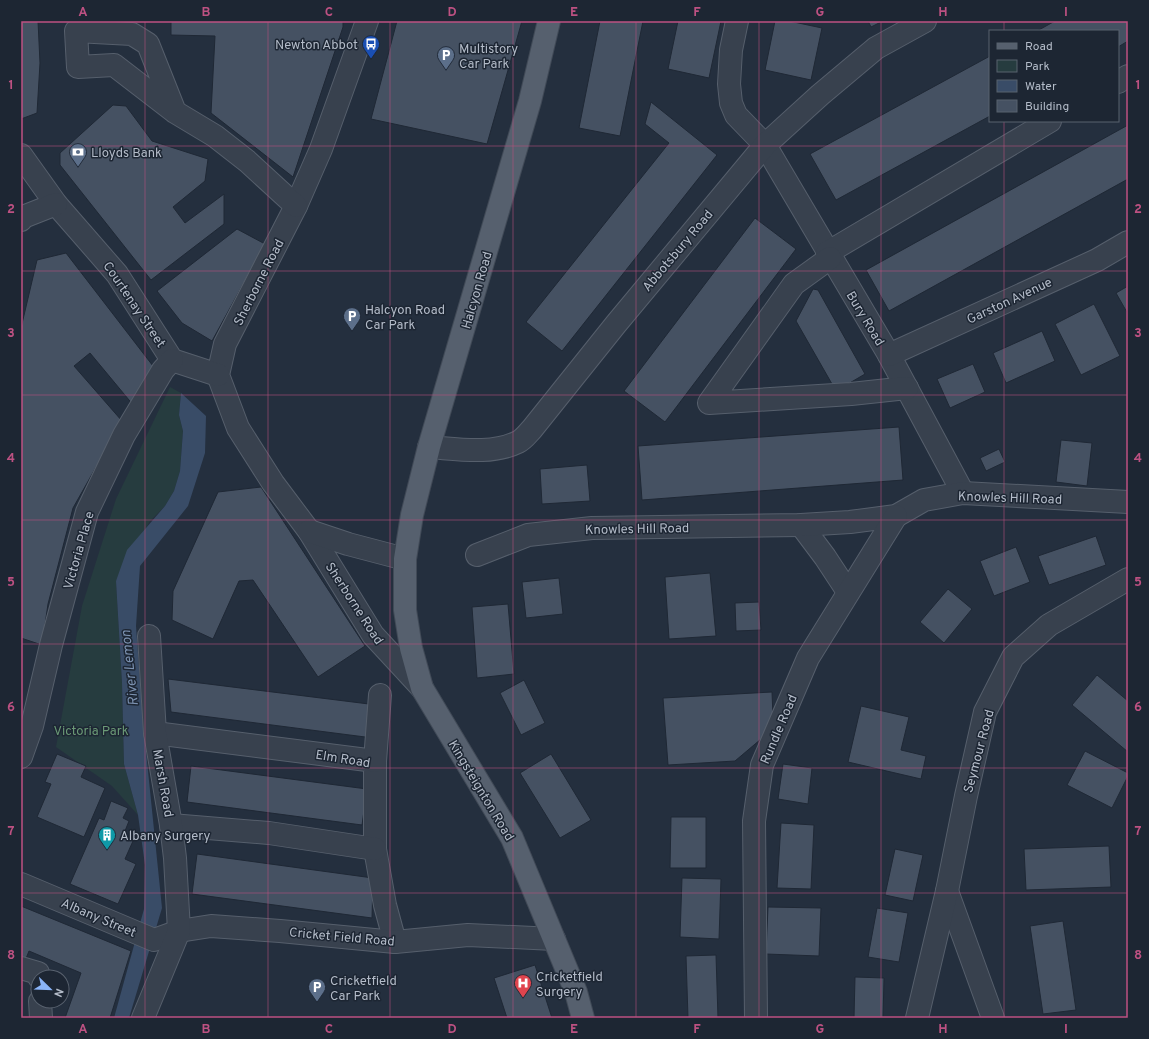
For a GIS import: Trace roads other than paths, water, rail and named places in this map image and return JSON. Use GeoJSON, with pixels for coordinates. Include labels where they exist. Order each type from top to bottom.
{"type":"FeatureCollection","features":[{"type":"Feature","properties":{"kind":"main road","name":"Halcyon Road"},"geometry":{"type":"LineString","coordinates":[[406,559],[412,515],[429,448],[530,101],[549,21]]}},
{"type":"Feature","properties":{"kind":"main road","name":"Kingsteignton Road"},"geometry":{"type":"LineString","coordinates":[[406,559],[405,610],[411,648],[422,688],[512,838],[576,992],[583,1018]]}},
{"type":"Feature","properties":{"kind":"street","name":"Sherborne Road"},"geometry":{"type":"LineString","coordinates":[[367,21],[321,149],[296,206],[225,344],[218,375],[238,428],[273,483],[309,531],[374,635],[422,688]]}},
{"type":"Feature","properties":{"kind":"street","name":"Bury Road"},"geometry":{"type":"LineString","coordinates":[[737,21],[731,50],[729,84],[731,103],[736,115],[765,145],[889,355],[963,494]]}},
{"type":"Feature","properties":{"kind":"street","name":"Abbotsbury Road"},"geometry":{"type":"LineString","coordinates":[[429,448],[470,450],[504,447],[520,441],[532,429],[611,330],[765,145],[820,95],[876,48],[925,21]]}},
{"type":"Feature","properties":{"kind":"street"},"geometry":{"type":"LineString","coordinates":[[175,112],[148,44],[132,34],[76,31],[78,66],[114,65],[175,112],[215,136],[247,161],[296,206]]}},
{"type":"Feature","properties":{"kind":"street"},"geometry":{"type":"LineString","coordinates":[[1119,81],[1128,76]]}},
{"type":"Feature","properties":{"kind":"street"},"geometry":{"type":"LineString","coordinates":[[906,388],[851,394],[708,403],[794,284],[829,255],[1048,122]]}},
{"type":"Feature","properties":{"kind":"street","name":"Courtenay Street"},"geometry":{"type":"LineString","coordinates":[[21,155],[56,204],[117,274],[172,360],[218,375]]}},
{"type":"Feature","properties":{"kind":"street"},"geometry":{"type":"LineString","coordinates":[[21,220],[23,217],[56,204]]}},
{"type":"Feature","properties":{"kind":"street","name":"Garston Avenue"},"geometry":{"type":"LineString","coordinates":[[889,355],[1097,260],[1128,242]]}},
{"type":"Feature","properties":{"kind":"street","name":"Victoria Place"},"geometry":{"type":"LineString","coordinates":[[21,757],[32,726],[88,512],[124,435],[162,370],[172,360]]}},
{"type":"Feature","properties":{"kind":"street","name":"Knowles Hill Road"},"geometry":{"type":"LineString","coordinates":[[477,555],[528,535],[592,528],[801,525],[850,522],[896,516],[924,500],[963,494],[1128,502]]}},
{"type":"Feature","properties":{"kind":"street","name":"Rundle Road"},"geometry":{"type":"LineString","coordinates":[[756,1018],[754,821],[762,766],[808,658],[896,516]]}},
{"type":"Feature","properties":{"kind":"street"},"geometry":{"type":"LineString","coordinates":[[801,525],[825,557],[848,592]]}},
{"type":"Feature","properties":{"kind":"street","name":"Sherborne Road"},"geometry":{"type":"LineString","coordinates":[[309,531],[348,544],[406,559]]}},
{"type":"Feature","properties":{"kind":"street","name":"Seymour Road"},"geometry":{"type":"LineString","coordinates":[[917,1018],[947,891],[985,712],[1013,657],[1049,625],[1128,579]]}},
{"type":"Feature","properties":{"kind":"street","name":"Marsh Road"},"geometry":{"type":"LineString","coordinates":[[143,1018],[179,931],[172,825],[155,733],[150,636]]}},
{"type":"Feature","properties":{"kind":"street"},"geometry":{"type":"LineString","coordinates":[[375,761],[380,695]]}},
{"type":"Feature","properties":{"kind":"street","name":"Elm Road"},"geometry":{"type":"LineString","coordinates":[[155,733],[375,761],[375,849],[385,905],[395,942]]}},
{"type":"Feature","properties":{"kind":"street"},"geometry":{"type":"LineString","coordinates":[[172,825],[269,833],[375,849]]}},
{"type":"Feature","properties":{"kind":"street","name":"Albany Street"},"geometry":{"type":"LineString","coordinates":[[21,884],[154,940],[179,931]]}},
{"type":"Feature","properties":{"kind":"street"},"geometry":{"type":"LineString","coordinates":[[947,891],[992,1018]]}},
{"type":"Feature","properties":{"kind":"street","name":"Cricket Field Road"},"geometry":{"type":"LineString","coordinates":[[179,931],[211,926],[280,930],[395,942],[468,935],[554,939]]}},
{"type":"Feature","properties":{"kind":"water","name":"River Lemon"},"geometry":{"type":"Polygon","coordinates":[[[181,393],[206,416],[205,453],[188,506],[140,566],[136,626],[143,722],[162,908],[129,1018],[114,1018],[144,909],[145,865],[138,815],[124,764],[122,683],[116,581],[127,550],[165,506],[174,491],[180,471],[183,431],[179,415],[181,393]]]}},
{"type":"Feature","properties":{"kind":"place","name":"Newton Abbot"},"geometry":{"type":"Point","coordinates":[371,59]}},
{"type":"Feature","properties":{"kind":"place","name":"Multistory Car Park"},"geometry":{"type":"Point","coordinates":[446,70]}},
{"type":"Feature","properties":{"kind":"place","name":"Lloyds Bank"},"geometry":{"type":"Point","coordinates":[78,167]}},
{"type":"Feature","properties":{"kind":"place","name":"Halcyon Road Car Park"},"geometry":{"type":"Point","coordinates":[352,331]}},
{"type":"Feature","properties":{"kind":"place","name":"Albany Surgery"},"geometry":{"type":"Point","coordinates":[107,850]}},
{"type":"Feature","properties":{"kind":"place","name":"Cricketfield Surgery"},"geometry":{"type":"Point","coordinates":[523,998]}},
{"type":"Feature","properties":{"kind":"place","name":"Cricketfield Car Park"},"geometry":{"type":"Point","coordinates":[317,1002]}},
{"type":"Feature","properties":{"kind":"park label","name":"Victoria Park"},"geometry":{"type":"Point","coordinates":[91,730]}}]}
